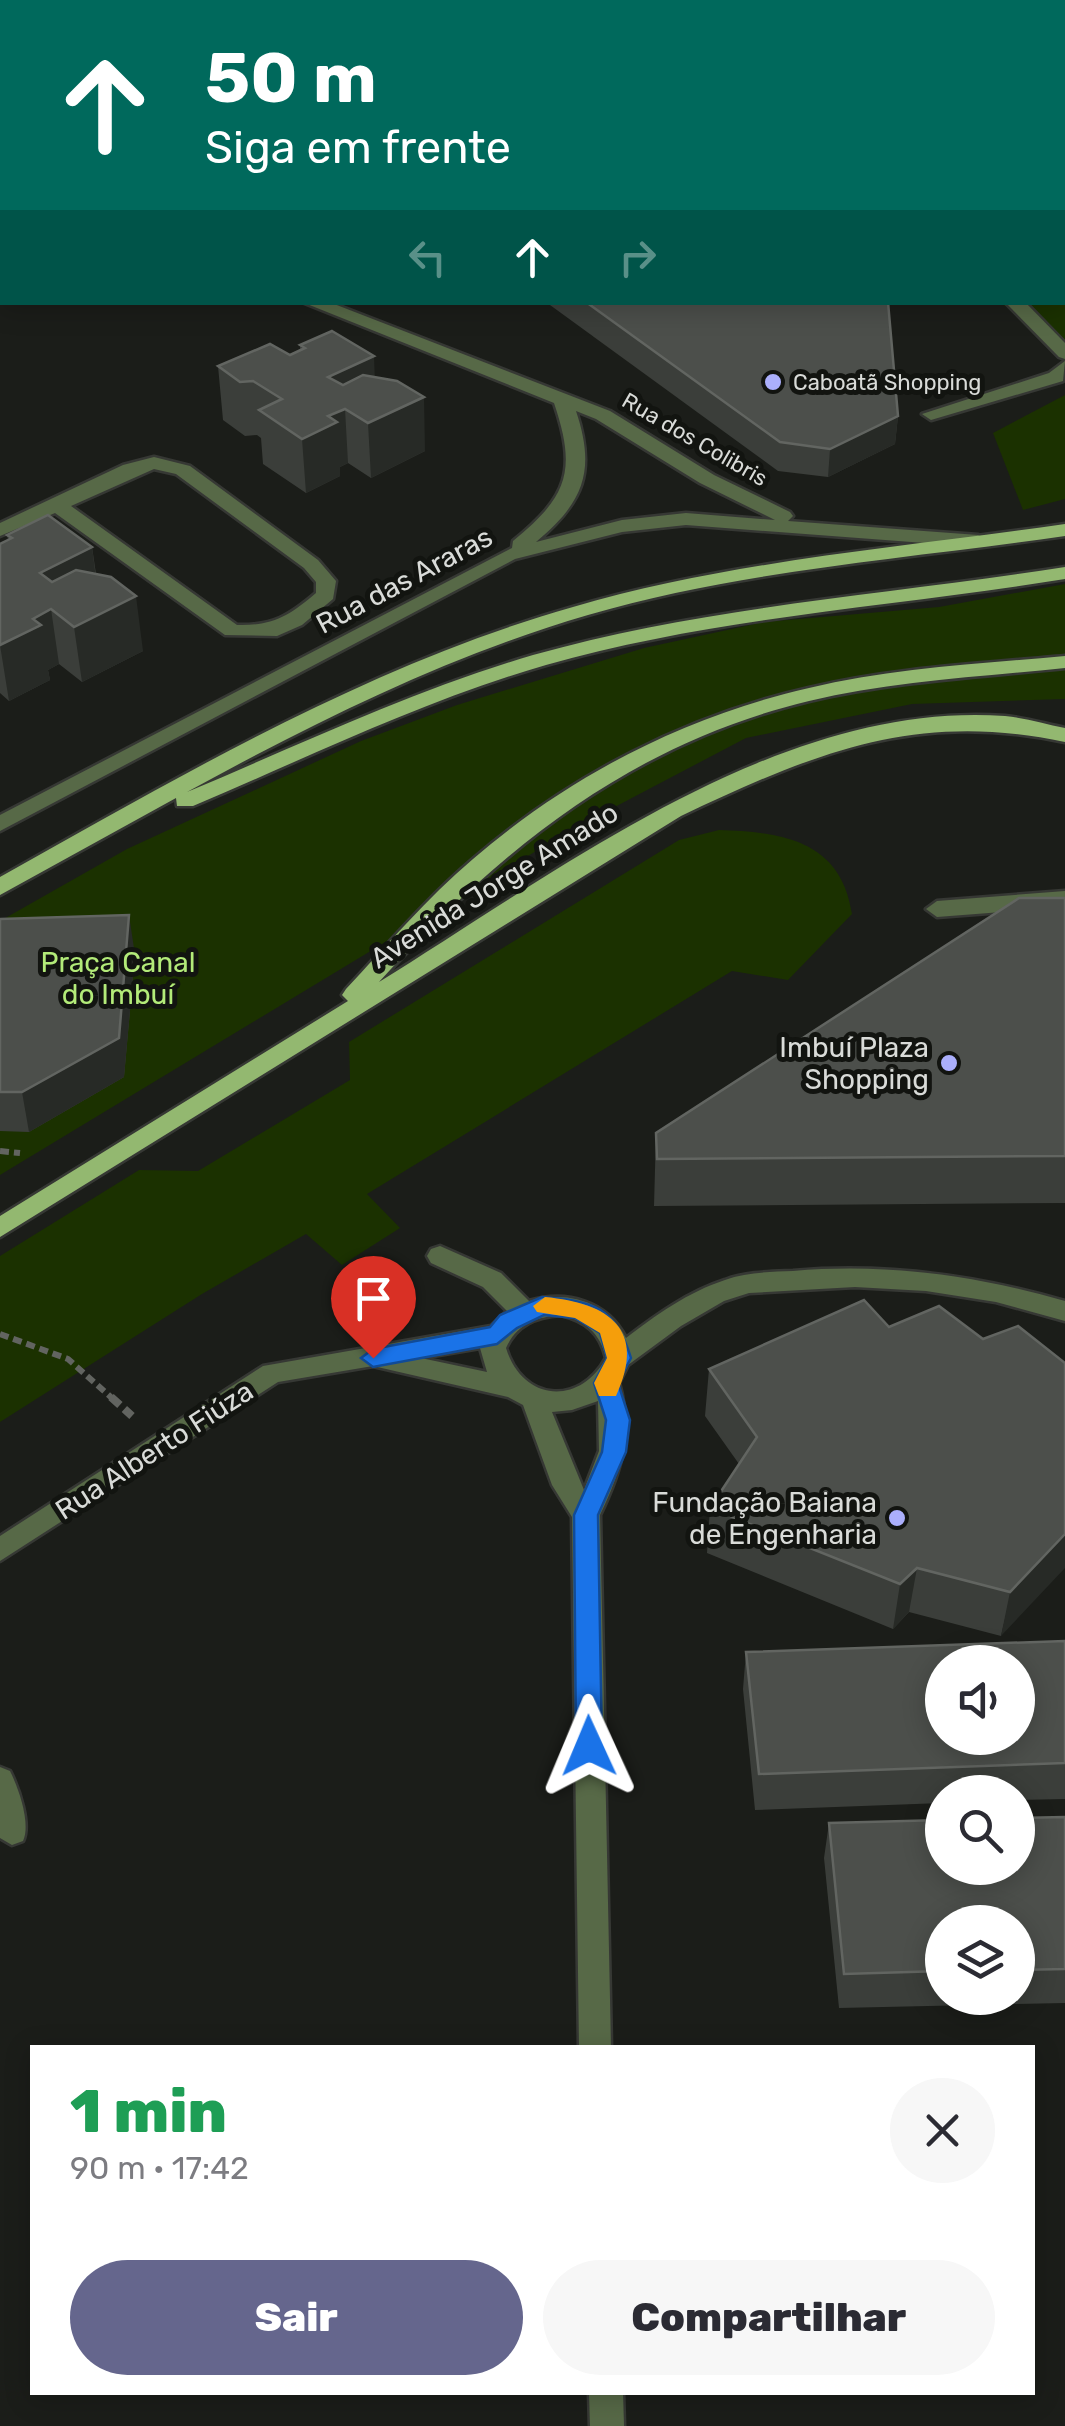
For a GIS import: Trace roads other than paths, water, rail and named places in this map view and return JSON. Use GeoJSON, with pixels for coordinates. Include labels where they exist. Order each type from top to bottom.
{"type":"FeatureCollection","features":[{"type":"Feature","properties":{"kind":"main road"},"geometry":{"type":"LineString","coordinates":[[0,886],[359,692],[478,644],[582,611],[671,590],[1065,530]]}},
{"type":"Feature","properties":{"kind":"main road"},"geometry":{"type":"LineString","coordinates":[[63,852],[428,700],[540,660],[761,613],[1065,573]]}},
{"type":"Feature","properties":{"kind":"main road"},"geometry":{"type":"LineString","coordinates":[[327,1024],[482,864],[593,783],[685,736],[749,711],[868,683],[1065,662]]}},
{"type":"Feature","properties":{"kind":"main road"},"geometry":{"type":"LineString","coordinates":[[1004,723],[1065,722]]}},
{"type":"Feature","properties":{"kind":"main road","name":"Avenida Jorge Amado"},"geometry":{"type":"LineString","coordinates":[[0,1228],[673,811],[768,765],[856,739],[938,725],[1004,723],[1065,735]]}},
{"type":"Feature","properties":{"kind":"street","name":"Rua dos Colibris"},"geometry":{"type":"LineString","coordinates":[[319,305],[614,420],[708,479],[801,525]]}},
{"type":"Feature","properties":{"kind":"street"},"geometry":{"type":"LineString","coordinates":[[1017,305],[1065,353]]}},
{"type":"Feature","properties":{"kind":"street"},"geometry":{"type":"LineString","coordinates":[[931,414],[1056,377],[1065,367]]}},
{"type":"Feature","properties":{"kind":"street"},"geometry":{"type":"LineString","coordinates":[[508,554],[548,523],[579,478],[574,433],[562,402]]}},
{"type":"Feature","properties":{"kind":"street"},"geometry":{"type":"LineString","coordinates":[[0,530],[130,470],[170,464],[311,564],[326,581],[326,594],[315,609],[270,632],[232,631],[57,505]]}},
{"type":"Feature","properties":{"kind":"street","name":"Rua das Araras"},"geometry":{"type":"LineString","coordinates":[[0,824],[508,554],[622,526],[686,519],[990,542]]}},
{"type":"Feature","properties":{"kind":"street"},"geometry":{"type":"LineString","coordinates":[[938,909],[1065,898]]}},
{"type":"Feature","properties":{"kind":"street"},"geometry":{"type":"LineString","coordinates":[[440,1256],[492,1280],[524,1312]]}},
{"type":"Feature","properties":{"kind":"street"},"geometry":{"type":"LineString","coordinates":[[522,1394],[574,1400],[606,1383],[619,1358],[686,1310],[733,1286],[832,1276],[916,1278],[1000,1291],[1065,1311]]}},
{"type":"Feature","properties":{"kind":"street"},"geometry":{"type":"LineString","coordinates":[[586,1515],[566,1485],[522,1394],[494,1362],[497,1335],[524,1312],[562,1305],[597,1317],[610,1328],[619,1358]]}},
{"type":"Feature","properties":{"kind":"street","name":"Rua Alberto Fiúza"},"geometry":{"type":"LineString","coordinates":[[0,1550],[272,1372],[497,1335]]}},
{"type":"Feature","properties":{"kind":"street","name":"Rua Alberto Fiúza"},"geometry":{"type":"LineString","coordinates":[[373,1358],[522,1394]]}},
{"type":"Feature","properties":{"kind":"street"},"geometry":{"type":"LineString","coordinates":[[596,2045],[586,1515],[614,1452],[618,1420],[606,1383]]}},
{"type":"Feature","properties":{"kind":"street"},"geometry":{"type":"LineString","coordinates":[[0,1780],[6,1829]]}},
{"type":"Feature","properties":{"kind":"street"},"geometry":{"type":"LineString","coordinates":[[606,2395],[608,2426]]}},
{"type":"Feature","properties":{"kind":"place","name":"Caboatã Shopping"},"geometry":{"type":"Point","coordinates":[773,382]}},
{"type":"Feature","properties":{"kind":"place","name":"Imbuí Plaza Shopping"},"geometry":{"type":"Point","coordinates":[949,1063]}},
{"type":"Feature","properties":{"kind":"place","name":"Fundação Baiana de Engenharia"},"geometry":{"type":"Point","coordinates":[897,1518]}},
{"type":"Feature","properties":{"kind":"park label","name":"Praça Canal do Imbuí"},"geometry":{"type":"Point","coordinates":[118,978]}}]}
